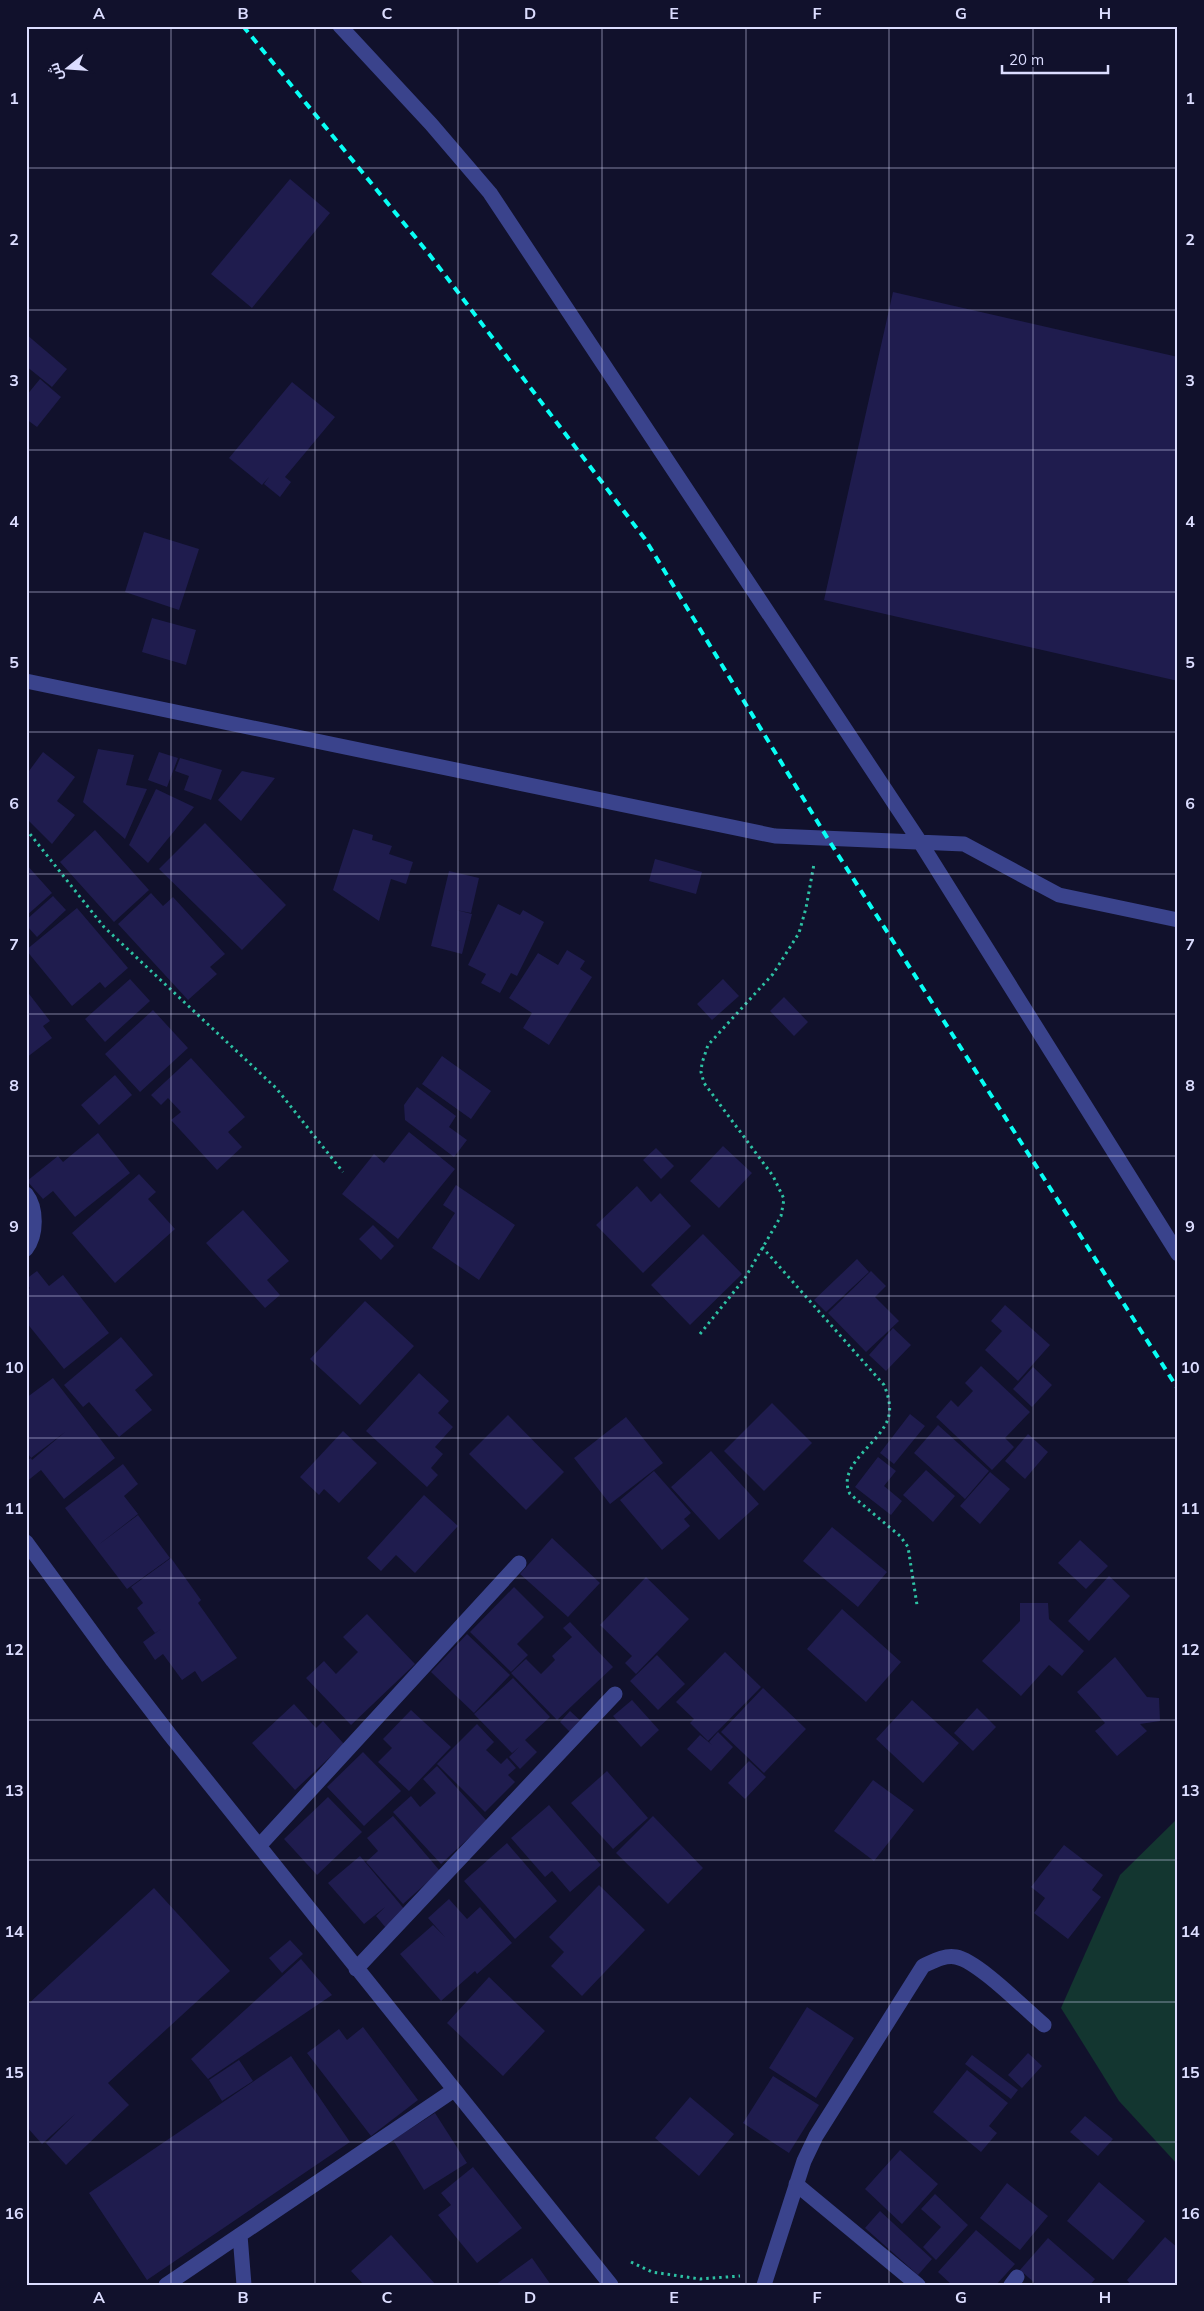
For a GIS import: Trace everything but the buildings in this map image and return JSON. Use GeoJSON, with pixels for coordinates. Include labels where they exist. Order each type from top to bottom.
{"type":"FeatureCollection","features":[{"type":"Feature","properties":{"kind":"street"},"geometry":{"type":"LineString","coordinates":[[340,26],[431,124],[490,193],[920,842],[1178,1254]]}},
{"type":"Feature","properties":{"kind":"street"},"geometry":{"type":"LineString","coordinates":[[26,681],[774,836],[964,844],[1059,895],[1178,920]]}},
{"type":"Feature","properties":{"kind":"street"},"geometry":{"type":"LineString","coordinates":[[26,1194],[34,1218],[31,1242],[26,1248]]}},
{"type":"Feature","properties":{"kind":"street"},"geometry":{"type":"LineString","coordinates":[[26,1542],[113,1661],[356,1969],[611,2285]]}},
{"type":"Feature","properties":{"kind":"street"},"geometry":{"type":"LineString","coordinates":[[260,1845],[518,1563]]}},
{"type":"Feature","properties":{"kind":"street"},"geometry":{"type":"LineString","coordinates":[[356,1969],[615,1694]]}},
{"type":"Feature","properties":{"kind":"street"},"geometry":{"type":"LineString","coordinates":[[764,2285],[804,2161],[816,2136],[923,1966],[941,1958],[957,1957],[980,1970],[1044,2025]]}},
{"type":"Feature","properties":{"kind":"street"},"geometry":{"type":"LineString","coordinates":[[166,2285],[454,2090]]}},
{"type":"Feature","properties":{"kind":"street"},"geometry":{"type":"LineString","coordinates":[[796,2184],[918,2285]]}},
{"type":"Feature","properties":{"kind":"street"},"geometry":{"type":"LineString","coordinates":[[240,2235],[244,2285]]}},
{"type":"Feature","properties":{"kind":"path"},"geometry":{"type":"LineString","coordinates":[[26,829],[104,927],[276,1088],[343,1172]]}},
{"type":"Feature","properties":{"kind":"path"},"geometry":{"type":"LineString","coordinates":[[700,1334],[745,1278],[781,1216],[784,1198],[773,1176],[704,1083],[701,1072],[702,1063],[708,1045],[773,974],[799,933],[806,908],[818,838]]}},
{"type":"Feature","properties":{"kind":"path"},"geometry":{"type":"LineString","coordinates":[[762,1247],[884,1385],[890,1408],[886,1424],[851,1469],[846,1478],[846,1487],[850,1494],[900,1536],[908,1547],[917,1605]]}},
{"type":"Feature","properties":{"kind":"path"},"geometry":{"type":"LineString","coordinates":[[631,2262],[652,2272],[700,2279],[731,2278],[770,2269]]}},
{"type":"Feature","properties":{"kind":"green space"},"geometry":{"type":"Polygon","coordinates":[[[1178,1818],[1178,2165],[1119,2101],[1061,2008],[1120,1875],[1178,1818]]]}},
{"type":"Feature","properties":{"kind":"railway"},"geometry":{"type":"LineString","coordinates":[[243,26],[429,254],[645,539],[828,839],[1178,1389]]}}]}
